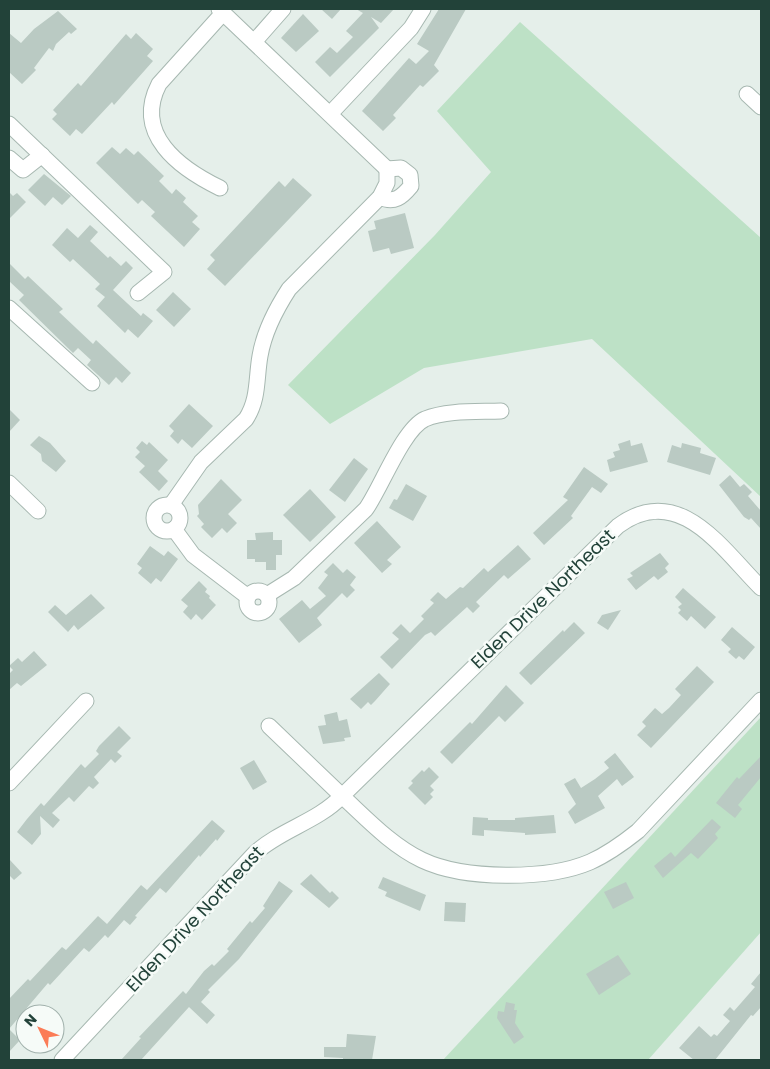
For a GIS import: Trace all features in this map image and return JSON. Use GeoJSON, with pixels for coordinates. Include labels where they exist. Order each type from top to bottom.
{"type":"FeatureCollection","features":[{"type":"Feature","properties":{"kind":"street"},"geometry":{"type":"LineString","coordinates":[[254,42],[283,9]]}},
{"type":"Feature","properties":{"kind":"street"},"geometry":{"type":"LineString","coordinates":[[330,114],[411,28],[423,9]]}},
{"type":"Feature","properties":{"kind":"street"},"geometry":{"type":"LineString","coordinates":[[171,505],[180,516],[180,521],[174,529],[165,531],[154,522],[154,513],[161,506],[171,505],[202,462],[246,419],[251,410],[256,398],[263,347],[270,322],[289,289],[380,197],[387,183],[387,169],[221,11],[159,84],[153,96],[150,112],[153,130],[163,146],[200,179],[220,188]]}},
{"type":"Feature","properties":{"kind":"street"},"geometry":{"type":"LineString","coordinates":[[747,94],[761,107]]}},
{"type":"Feature","properties":{"kind":"street"},"geometry":{"type":"LineString","coordinates":[[9,124],[164,272],[138,293]]}},
{"type":"Feature","properties":{"kind":"street"},"geometry":{"type":"LineString","coordinates":[[9,158],[24,170],[42,155]]}},
{"type":"Feature","properties":{"kind":"street"},"geometry":{"type":"LineString","coordinates":[[380,197],[394,200],[404,196],[411,186],[410,175],[401,168],[387,169]]}},
{"type":"Feature","properties":{"kind":"street"},"geometry":{"type":"LineString","coordinates":[[9,308],[92,384]]}},
{"type":"Feature","properties":{"kind":"street"},"geometry":{"type":"LineString","coordinates":[[174,529],[193,555],[248,597],[254,591],[266,595],[294,578],[366,509],[374,498],[407,436],[420,422],[432,417],[501,411]]}},
{"type":"Feature","properties":{"kind":"street"},"geometry":{"type":"LineString","coordinates":[[9,483],[38,511]]}},
{"type":"Feature","properties":{"kind":"street","name":"Elden Drive Northeast"},"geometry":{"type":"LineString","coordinates":[[62,1060],[255,853],[279,834],[322,814],[342,796],[618,526],[635,515],[650,511],[666,511],[680,514],[694,522],[761,588]]}},
{"type":"Feature","properties":{"kind":"street"},"geometry":{"type":"LineString","coordinates":[[269,726],[342,796],[400,847],[423,860],[447,869],[481,874],[542,873],[568,869],[590,862],[615,849],[638,831],[761,700]]}},
{"type":"Feature","properties":{"kind":"street"},"geometry":{"type":"LineString","coordinates":[[9,783],[86,701]]}},
{"type":"Feature","properties":{"kind":"green space"},"geometry":{"type":"Polygon","coordinates":[[[520,22],[761,238],[761,497],[592,339],[424,368],[330,424],[288,385],[435,235],[491,172],[437,111],[520,22]]]}},
{"type":"Feature","properties":{"kind":"green space"},"geometry":{"type":"Polygon","coordinates":[[[761,717],[761,932],[648,1060],[443,1060],[761,717]]]}},
{"type":"Feature","properties":{"kind":"building"},"geometry":{"type":"Polygon","coordinates":[[[321,9],[341,9],[332,19],[321,9]]]}},
{"type":"Feature","properties":{"kind":"building"},"geometry":{"type":"Polygon","coordinates":[[[356,9],[394,9],[381,23],[371,17],[379,28],[330,77],[315,62],[330,47],[337,53],[353,37],[346,31],[363,13],[356,9]]]}},
{"type":"Feature","properties":{"kind":"building"},"geometry":{"type":"Polygon","coordinates":[[[439,9],[466,9],[434,65],[439,71],[423,87],[420,85],[393,115],[396,118],[383,131],[362,111],[409,58],[416,64],[429,51],[417,44],[439,9]]]}},
{"type":"Feature","properties":{"kind":"building"},"geometry":{"type":"Polygon","coordinates":[[[58,11],[77,29],[71,34],[69,32],[56,44],[53,51],[49,48],[34,68],[36,70],[22,84],[9,72],[9,33],[21,43],[34,29],[58,11]]]}},
{"type":"Feature","properties":{"kind":"building"},"geometry":{"type":"Polygon","coordinates":[[[303,14],[319,31],[296,52],[281,38],[303,14]]]}},
{"type":"Feature","properties":{"kind":"building"},"geometry":{"type":"Polygon","coordinates":[[[136,33],[153,49],[147,56],[153,61],[114,105],[112,102],[82,134],[76,129],[70,136],[52,119],[57,114],[53,110],[78,83],[81,86],[126,34],[131,39],[136,33]]]}},
{"type":"Feature","properties":{"kind":"building"},"geometry":{"type":"Polygon","coordinates":[[[112,147],[120,154],[126,148],[134,155],[138,151],[164,176],[159,181],[172,194],[176,189],[186,198],[183,202],[198,216],[192,222],[200,229],[184,247],[151,216],[155,212],[142,200],[138,204],[96,163],[112,147]]]}},
{"type":"Feature","properties":{"kind":"building"},"geometry":{"type":"Polygon","coordinates":[[[44,174],[71,196],[62,205],[53,197],[45,206],[28,190],[44,174]]]}},
{"type":"Feature","properties":{"kind":"building"},"geometry":{"type":"Polygon","coordinates":[[[293,178],[312,195],[225,286],[207,269],[215,260],[210,255],[279,181],[285,187],[293,178]]]}},
{"type":"Feature","properties":{"kind":"building"},"geometry":{"type":"Polygon","coordinates":[[[9,192],[13,196],[17,193],[26,202],[9,219],[9,192]]]}},
{"type":"Feature","properties":{"kind":"building"},"geometry":{"type":"Polygon","coordinates":[[[405,213],[414,248],[391,254],[389,248],[373,252],[368,231],[376,229],[374,221],[405,213]]]}},
{"type":"Feature","properties":{"kind":"building"},"geometry":{"type":"Polygon","coordinates":[[[90,225],[98,232],[90,241],[108,258],[110,256],[121,266],[126,261],[133,268],[113,290],[141,316],[143,313],[153,321],[138,338],[128,329],[125,333],[97,306],[105,297],[95,289],[100,284],[73,259],[70,262],[52,245],[67,228],[78,238],[90,225]]]}},
{"type":"Feature","properties":{"kind":"building"},"geometry":{"type":"Polygon","coordinates":[[[9,263],[25,279],[28,276],[63,309],[59,312],[93,344],[96,340],[131,373],[122,383],[116,377],[109,385],[87,365],[91,360],[78,348],[73,353],[19,300],[24,295],[9,281],[9,263]]]}},
{"type":"Feature","properties":{"kind":"building"},"geometry":{"type":"Polygon","coordinates":[[[173,292],[191,309],[174,327],[156,310],[173,292]]]}},
{"type":"Feature","properties":{"kind":"building"},"geometry":{"type":"Polygon","coordinates":[[[189,404],[213,426],[192,448],[182,439],[178,444],[170,436],[174,431],[169,426],[189,404]]]}},
{"type":"Feature","properties":{"kind":"building"},"geometry":{"type":"Polygon","coordinates":[[[9,409],[20,420],[9,432],[9,409]]]}},
{"type":"Feature","properties":{"kind":"building"},"geometry":{"type":"Polygon","coordinates":[[[39,436],[50,443],[66,461],[56,472],[42,461],[41,454],[30,445],[39,436]]]}},
{"type":"Feature","properties":{"kind":"building"},"geometry":{"type":"Polygon","coordinates":[[[630,440],[631,446],[642,443],[648,462],[610,472],[607,460],[615,457],[613,452],[620,450],[618,444],[630,440]]]}},
{"type":"Feature","properties":{"kind":"building"},"geometry":{"type":"Polygon","coordinates":[[[142,441],[147,445],[149,442],[168,460],[158,471],[168,481],[159,491],[139,472],[145,466],[135,457],[140,452],[136,448],[142,441]]]}},
{"type":"Feature","properties":{"kind":"building"},"geometry":{"type":"Polygon","coordinates":[[[682,443],[701,448],[700,453],[716,458],[710,475],[667,462],[672,445],[681,448],[682,443]]]}},
{"type":"Feature","properties":{"kind":"building"},"geometry":{"type":"Polygon","coordinates":[[[354,458],[368,469],[345,502],[329,490],[354,458]]]}},
{"type":"Feature","properties":{"kind":"building"},"geometry":{"type":"Polygon","coordinates":[[[584,467],[608,484],[601,493],[592,487],[571,516],[573,518],[544,545],[533,533],[568,500],[563,497],[584,467]]]}},
{"type":"Feature","properties":{"kind":"building"},"geometry":{"type":"Polygon","coordinates":[[[730,475],[740,487],[744,484],[752,492],[748,496],[761,511],[761,529],[751,518],[749,520],[744,517],[719,485],[730,475]]]}},
{"type":"Feature","properties":{"kind":"building"},"geometry":{"type":"Polygon","coordinates":[[[221,479],[242,500],[228,514],[237,523],[227,533],[222,528],[212,538],[201,527],[204,524],[197,516],[199,514],[198,505],[221,479]]]}},
{"type":"Feature","properties":{"kind":"building"},"geometry":{"type":"Polygon","coordinates":[[[406,484],[427,496],[413,521],[389,508],[394,499],[397,500],[406,484]]]}},
{"type":"Feature","properties":{"kind":"building"},"geometry":{"type":"Polygon","coordinates":[[[310,489],[336,517],[310,542],[283,515],[310,489]]]}},
{"type":"Feature","properties":{"kind":"building"},"geometry":{"type":"Polygon","coordinates":[[[377,521],[401,547],[387,560],[392,564],[382,573],[354,543],[377,521]]]}},
{"type":"Feature","properties":{"kind":"building"},"geometry":{"type":"Polygon","coordinates":[[[273,532],[273,540],[282,540],[282,555],[276,555],[276,570],[266,570],[266,562],[255,562],[255,559],[247,559],[247,540],[256,540],[255,533],[273,532]]]}},
{"type":"Feature","properties":{"kind":"building"},"geometry":{"type":"Polygon","coordinates":[[[518,545],[531,559],[508,579],[504,575],[476,602],[480,606],[473,613],[467,607],[435,636],[431,632],[425,635],[392,669],[380,657],[399,639],[392,633],[401,624],[410,633],[424,619],[421,616],[434,603],[430,600],[438,592],[446,599],[460,587],[463,588],[484,568],[488,572],[518,545]]]}},
{"type":"Feature","properties":{"kind":"building"},"geometry":{"type":"Polygon","coordinates":[[[150,546],[164,556],[168,551],[178,559],[161,582],[156,578],[151,584],[138,573],[142,568],[137,564],[150,546]]]}},
{"type":"Feature","properties":{"kind":"building"},"geometry":{"type":"Polygon","coordinates":[[[660,553],[669,564],[665,568],[668,572],[658,580],[654,576],[636,590],[627,579],[633,576],[630,573],[660,553]]]}},
{"type":"Feature","properties":{"kind":"building"},"geometry":{"type":"Polygon","coordinates":[[[333,563],[343,573],[347,569],[356,577],[350,585],[355,590],[347,598],[342,593],[317,618],[322,625],[299,643],[279,619],[302,600],[310,609],[326,596],[318,588],[328,575],[324,572],[333,563]]]}},
{"type":"Feature","properties":{"kind":"building"},"geometry":{"type":"Polygon","coordinates":[[[199,581],[207,589],[205,592],[216,605],[202,620],[196,614],[191,620],[183,612],[188,606],[181,600],[199,581]]]}},
{"type":"Feature","properties":{"kind":"building"},"geometry":{"type":"Polygon","coordinates":[[[683,588],[716,617],[705,629],[691,616],[687,621],[678,613],[681,610],[678,607],[682,604],[675,597],[683,588]]]}},
{"type":"Feature","properties":{"kind":"building"},"geometry":{"type":"Polygon","coordinates":[[[91,594],[105,608],[78,630],[74,625],[68,632],[48,612],[55,605],[66,615],[91,594]]]}},
{"type":"Feature","properties":{"kind":"building"},"geometry":{"type":"Polygon","coordinates":[[[621,610],[608,630],[597,623],[602,615],[621,610]]]}},
{"type":"Feature","properties":{"kind":"building"},"geometry":{"type":"Polygon","coordinates":[[[574,622],[585,633],[531,685],[519,673],[563,630],[564,632],[574,622]]]}},
{"type":"Feature","properties":{"kind":"building"},"geometry":{"type":"Polygon","coordinates":[[[732,627],[755,647],[744,660],[739,656],[736,659],[728,652],[731,649],[721,640],[732,627]]]}},
{"type":"Feature","properties":{"kind":"building"},"geometry":{"type":"Polygon","coordinates":[[[34,651],[47,665],[21,686],[17,683],[9,690],[9,674],[13,670],[9,666],[18,658],[22,662],[34,651]]]}},
{"type":"Feature","properties":{"kind":"building"},"geometry":{"type":"Polygon","coordinates":[[[697,666],[714,682],[651,748],[637,735],[646,726],[642,722],[655,708],[662,714],[669,708],[681,695],[675,689],[697,666]]]}},
{"type":"Feature","properties":{"kind":"building"},"geometry":{"type":"Polygon","coordinates":[[[379,673],[390,684],[371,705],[368,702],[361,709],[350,699],[379,673]]]}},
{"type":"Feature","properties":{"kind":"building"},"geometry":{"type":"Polygon","coordinates":[[[506,685],[524,703],[505,722],[499,716],[452,764],[440,752],[470,722],[472,724],[506,685]]]}},
{"type":"Feature","properties":{"kind":"building"},"geometry":{"type":"Polygon","coordinates":[[[337,712],[339,721],[347,719],[351,737],[344,738],[345,741],[323,744],[318,726],[326,725],[324,715],[337,712]]]}},
{"type":"Feature","properties":{"kind":"building"},"geometry":{"type":"Polygon","coordinates":[[[119,726],[131,738],[117,752],[122,756],[115,763],[111,759],[94,777],[99,783],[93,789],[89,786],[74,802],[69,797],[52,813],[60,820],[53,828],[40,816],[41,834],[32,845],[17,832],[41,803],[44,806],[81,764],[85,768],[99,754],[96,751],[99,746],[119,726]]]}},
{"type":"Feature","properties":{"kind":"building"},"geometry":{"type":"Polygon","coordinates":[[[615,753],[634,777],[622,786],[617,779],[598,796],[605,808],[575,824],[568,812],[576,804],[564,784],[575,778],[581,788],[609,768],[604,762],[615,753]]]}},
{"type":"Feature","properties":{"kind":"building"},"geometry":{"type":"Polygon","coordinates":[[[761,756],[761,777],[738,805],[742,809],[735,818],[716,803],[737,777],[739,779],[761,756]]]}},
{"type":"Feature","properties":{"kind":"building"},"geometry":{"type":"Polygon","coordinates":[[[254,760],[267,782],[253,790],[240,768],[254,760]]]}},
{"type":"Feature","properties":{"kind":"building"},"geometry":{"type":"Polygon","coordinates":[[[429,767],[439,777],[430,786],[434,790],[430,794],[433,797],[425,805],[408,788],[413,783],[411,781],[422,770],[424,772],[429,767]]]}},
{"type":"Feature","properties":{"kind":"building"},"geometry":{"type":"Polygon","coordinates":[[[554,815],[556,833],[525,835],[525,833],[484,830],[484,836],[472,835],[473,817],[488,818],[488,820],[515,820],[515,818],[554,815]]]}},
{"type":"Feature","properties":{"kind":"building"},"geometry":{"type":"Polygon","coordinates":[[[712,819],[721,827],[715,834],[718,838],[698,859],[691,853],[663,878],[654,866],[671,852],[675,857],[712,819]]]}},
{"type":"Feature","properties":{"kind":"building"},"geometry":{"type":"Polygon","coordinates":[[[212,820],[225,831],[200,857],[199,855],[166,893],[160,888],[135,916],[137,917],[130,925],[124,920],[108,938],[105,935],[89,952],[84,948],[50,985],[48,983],[30,1004],[15,1004],[15,1022],[9,1029],[9,999],[28,979],[30,981],[62,947],[66,950],[98,916],[107,924],[141,885],[147,890],[212,820]]]}},
{"type":"Feature","properties":{"kind":"building"},"geometry":{"type":"Polygon","coordinates":[[[9,859],[22,873],[14,880],[9,875],[9,859]]]}},
{"type":"Feature","properties":{"kind":"building"},"geometry":{"type":"Polygon","coordinates":[[[311,874],[330,893],[332,891],[339,898],[329,908],[300,884],[311,874]]]}},
{"type":"Feature","properties":{"kind":"building"},"geometry":{"type":"Polygon","coordinates":[[[383,877],[426,895],[420,911],[385,896],[387,892],[378,888],[383,877]]]}},
{"type":"Feature","properties":{"kind":"building"},"geometry":{"type":"Polygon","coordinates":[[[279,881],[293,891],[239,959],[208,990],[210,992],[201,1002],[215,1015],[207,1024],[189,1007],[141,1060],[121,1060],[141,1038],[139,1037],[183,991],[186,994],[204,971],[212,964],[214,966],[229,951],[227,949],[250,921],[252,923],[265,908],[263,906],[279,881]]]}},
{"type":"Feature","properties":{"kind":"building"},"geometry":{"type":"Polygon","coordinates":[[[626,882],[634,898],[613,909],[604,892],[626,882]]]}},
{"type":"Feature","properties":{"kind":"building"},"geometry":{"type":"Polygon","coordinates":[[[445,902],[466,903],[465,922],[444,921],[445,902]]]}},
{"type":"Feature","properties":{"kind":"building"},"geometry":{"type":"Polygon","coordinates":[[[618,955],[631,974],[599,995],[586,974],[618,955]]]}},
{"type":"Feature","properties":{"kind":"building"},"geometry":{"type":"Polygon","coordinates":[[[761,972],[761,1007],[753,1016],[751,1015],[715,1060],[694,1060],[679,1048],[699,1026],[711,1037],[714,1034],[717,1036],[730,1021],[723,1015],[730,1007],[734,1011],[755,987],[751,984],[761,972]]]}},
{"type":"Feature","properties":{"kind":"building"},"geometry":{"type":"Polygon","coordinates":[[[506,1002],[515,1004],[514,1010],[517,1010],[515,1023],[524,1037],[514,1044],[497,1018],[498,1011],[504,1012],[506,1002]]]}},
{"type":"Feature","properties":{"kind":"building"},"geometry":{"type":"Polygon","coordinates":[[[9,1029],[15,1035],[15,1045],[9,1052],[9,1029]]]}},
{"type":"Feature","properties":{"kind":"building"},"geometry":{"type":"Polygon","coordinates":[[[347,1034],[376,1036],[372,1060],[343,1060],[343,1058],[324,1057],[324,1047],[346,1047],[347,1034]]]}}]}
